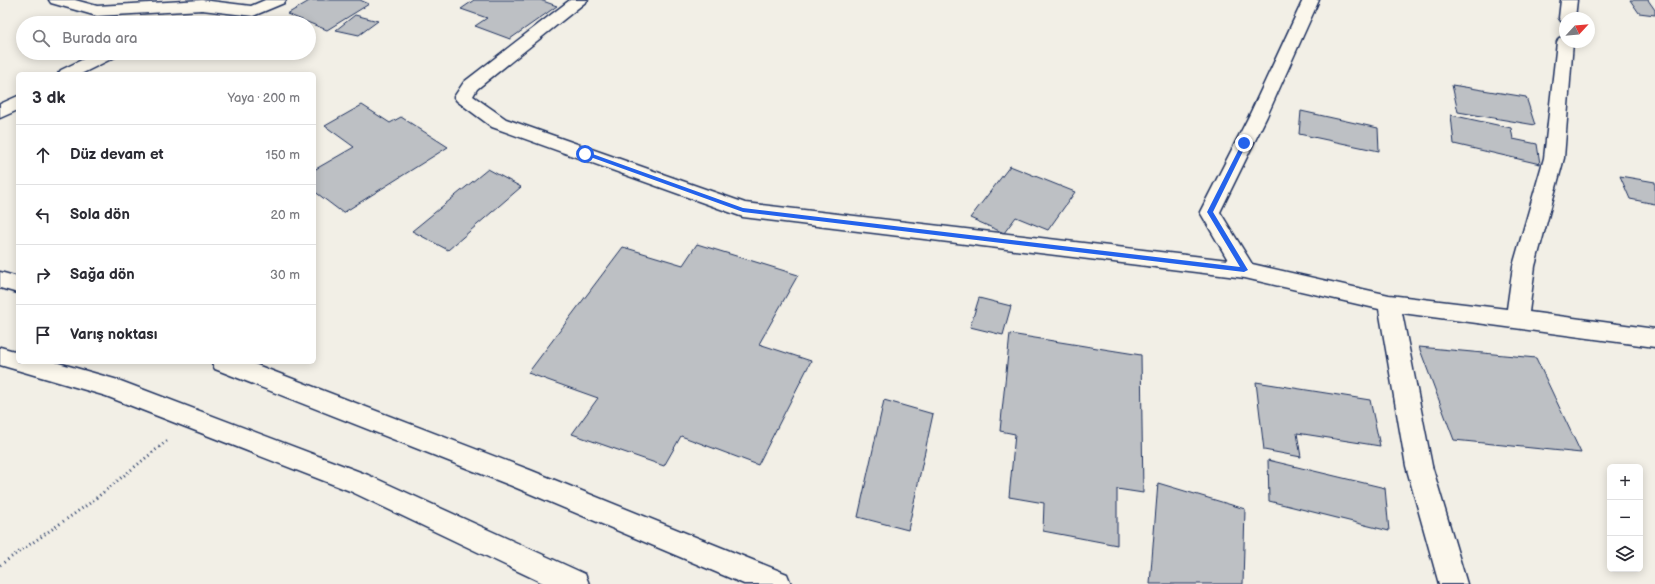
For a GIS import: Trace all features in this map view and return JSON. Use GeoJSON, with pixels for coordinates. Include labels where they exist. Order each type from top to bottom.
{"type":"FeatureCollection","features":[{"type":"Feature","properties":{"kind":"main road"},"geometry":{"type":"LineString","coordinates":[[57,0],[97,11],[202,6],[253,11],[278,0]]}},
{"type":"Feature","properties":{"kind":"main road"},"geometry":{"type":"LineString","coordinates":[[580,0],[470,86],[463,98],[499,123],[743,210],[1244,270],[1389,303],[1655,338]]}},
{"type":"Feature","properties":{"kind":"main road"},"geometry":{"type":"LineString","coordinates":[[1244,270],[1210,212],[1258,116],[1311,0]]}},
{"type":"Feature","properties":{"kind":"main road"},"geometry":{"type":"LineString","coordinates":[[1568,12],[1569,0]]}},
{"type":"Feature","properties":{"kind":"main road"},"geometry":{"type":"LineString","coordinates":[[182,16],[202,6]]}},
{"type":"Feature","properties":{"kind":"main road"},"geometry":{"type":"LineString","coordinates":[[1517,319],[1524,266],[1554,158],[1564,48]]}},
{"type":"Feature","properties":{"kind":"main road"},"geometry":{"type":"LineString","coordinates":[[71,72],[94,60]]}},
{"type":"Feature","properties":{"kind":"main road"},"geometry":{"type":"LineString","coordinates":[[0,112],[16,103]]}},
{"type":"Feature","properties":{"kind":"main road"},"geometry":{"type":"LineString","coordinates":[[0,280],[16,284]]}},
{"type":"Feature","properties":{"kind":"main road"},"geometry":{"type":"LineString","coordinates":[[1389,303],[1419,466],[1453,584]]}},
{"type":"Feature","properties":{"kind":"main road"},"geometry":{"type":"LineString","coordinates":[[0,356],[16,360]]}},
{"type":"Feature","properties":{"kind":"main road"},"geometry":{"type":"LineString","coordinates":[[28,364],[110,386],[359,483],[575,584]]}},
{"type":"Feature","properties":{"kind":"main road"},"geometry":{"type":"LineString","coordinates":[[228,364],[521,478],[777,584]]}},
{"type":"Feature","properties":{"kind":"path"},"geometry":{"type":"LineString","coordinates":[[0,565],[90,503],[194,419]]}},
{"type":"Feature","properties":{"kind":"building"},"geometry":{"type":"Polygon","coordinates":[[[311,0],[360,0],[369,4],[327,30],[316,26],[316,16],[292,16],[287,14],[311,0]]]}},
{"type":"Feature","properties":{"kind":"building"},"geometry":{"type":"Polygon","coordinates":[[[474,0],[540,0],[557,6],[510,39],[475,26],[487,18],[461,9],[474,0]]]}},
{"type":"Feature","properties":{"kind":"building"},"geometry":{"type":"Polygon","coordinates":[[[1630,0],[1648,0],[1655,10],[1655,15],[1639,13],[1630,0]]]}},
{"type":"Feature","properties":{"kind":"building"},"geometry":{"type":"Polygon","coordinates":[[[355,15],[378,21],[359,35],[336,30],[355,15]]]}},
{"type":"Feature","properties":{"kind":"building"},"geometry":{"type":"Polygon","coordinates":[[[1452,85],[1526,97],[1535,125],[1458,112],[1452,85]]]}},
{"type":"Feature","properties":{"kind":"building"},"geometry":{"type":"Polygon","coordinates":[[[362,105],[390,123],[401,117],[448,147],[343,213],[316,193],[316,169],[354,147],[325,126],[362,105]]]}},
{"type":"Feature","properties":{"kind":"building"},"geometry":{"type":"Polygon","coordinates":[[[1301,111],[1378,128],[1379,151],[1299,134],[1301,111]]]}},
{"type":"Feature","properties":{"kind":"building"},"geometry":{"type":"Polygon","coordinates":[[[1451,115],[1511,128],[1513,139],[1537,144],[1540,164],[1454,144],[1451,115]]]}},
{"type":"Feature","properties":{"kind":"building"},"geometry":{"type":"Polygon","coordinates":[[[1010,166],[1075,192],[1048,230],[1016,217],[1004,233],[970,218],[1010,166]]]}},
{"type":"Feature","properties":{"kind":"building"},"geometry":{"type":"Polygon","coordinates":[[[488,169],[521,187],[448,250],[412,231],[488,169]]]}},
{"type":"Feature","properties":{"kind":"building"},"geometry":{"type":"Polygon","coordinates":[[[1620,176],[1655,182],[1655,204],[1630,199],[1620,176]]]}},
{"type":"Feature","properties":{"kind":"building"},"geometry":{"type":"Polygon","coordinates":[[[697,244],[798,275],[759,344],[811,361],[758,465],[681,436],[664,466],[572,434],[598,398],[528,373],[623,247],[683,265],[697,244]]]}},
{"type":"Feature","properties":{"kind":"building"},"geometry":{"type":"Polygon","coordinates":[[[979,298],[1011,306],[1003,335],[970,327],[979,298]]]}},
{"type":"Feature","properties":{"kind":"building"},"geometry":{"type":"Polygon","coordinates":[[[1010,334],[1141,355],[1143,493],[1117,489],[1117,545],[1043,531],[1044,503],[1009,497],[1015,434],[1000,431],[1010,334]]]}},
{"type":"Feature","properties":{"kind":"building"},"geometry":{"type":"Polygon","coordinates":[[[1419,347],[1536,358],[1581,453],[1454,440],[1419,347]]]}},
{"type":"Feature","properties":{"kind":"building"},"geometry":{"type":"Polygon","coordinates":[[[1256,382],[1370,400],[1380,446],[1297,433],[1301,457],[1264,450],[1256,382]]]}},
{"type":"Feature","properties":{"kind":"building"},"geometry":{"type":"Polygon","coordinates":[[[884,400],[933,414],[908,530],[858,517],[884,400]]]}},
{"type":"Feature","properties":{"kind":"building"},"geometry":{"type":"Polygon","coordinates":[[[1268,460],[1385,488],[1389,531],[1269,501],[1268,460]]]}},
{"type":"Feature","properties":{"kind":"building"},"geometry":{"type":"Polygon","coordinates":[[[1158,483],[1245,509],[1243,584],[1150,584],[1158,483]]]}},
{"type":"Feature","properties":{"kind":"route"},"geometry":{"type":"LineString","coordinates":[[585,154],[743,210],[1244,270],[1210,212],[1244,143]]}}]}
